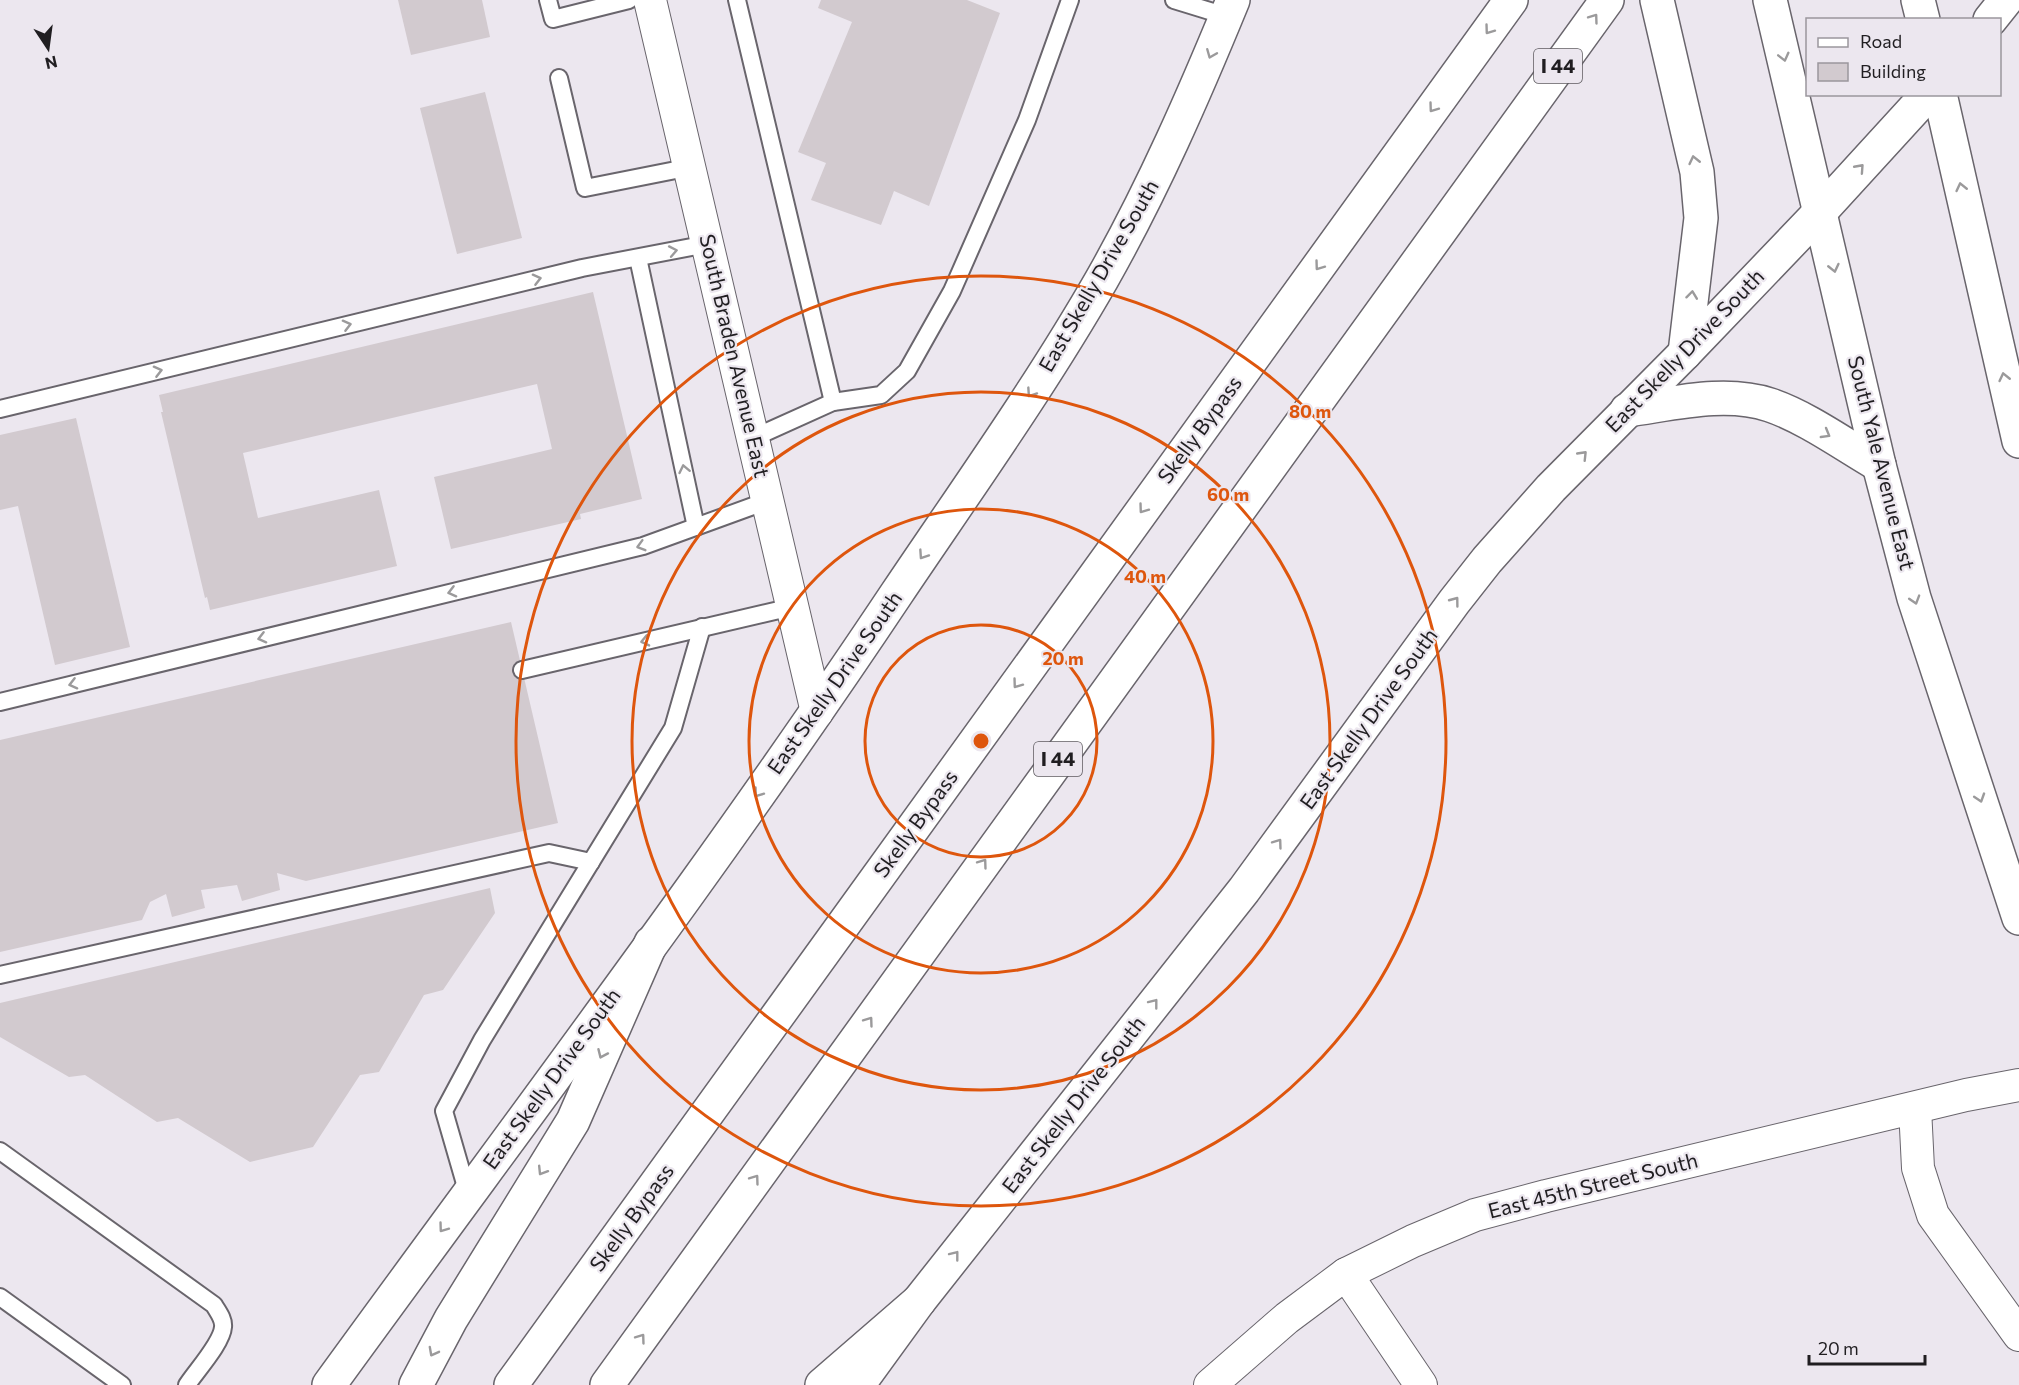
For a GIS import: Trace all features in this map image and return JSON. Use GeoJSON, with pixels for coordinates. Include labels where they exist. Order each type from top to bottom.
{"type":"FeatureCollection","features":[{"type":"Feature","properties":{"kind":"main road","name":"Skelly Bypass"},"geometry":{"type":"LineString","coordinates":[[511,1385],[1511,0]]}},
{"type":"Feature","properties":{"kind":"main road","name":"I 44"},"geometry":{"type":"LineString","coordinates":[[607,1385],[1607,0]]}},
{"type":"Feature","properties":{"kind":"main road"},"geometry":{"type":"LineString","coordinates":[[1657,0],[1697,172],[1701,218],[1685,353]]}},
{"type":"Feature","properties":{"kind":"main road","name":"South Yale Avenue East"},"geometry":{"type":"LineString","coordinates":[[1770,0],[1879,465],[1914,598],[2019,918]]}},
{"type":"Feature","properties":{"kind":"main road"},"geometry":{"type":"LineString","coordinates":[[1918,0],[1922,18]]}},
{"type":"Feature","properties":{"kind":"main road"},"geometry":{"type":"LineString","coordinates":[[1992,18],[2006,0]]}},
{"type":"Feature","properties":{"kind":"main road","name":"East Skelly Drive South"},"geometry":{"type":"LineString","coordinates":[[329,1385],[817,712],[1048,367],[1101,279],[1153,183],[1203,74],[1230,8]]}},
{"type":"Feature","properties":{"kind":"main road","name":"East Skelly Drive South"},"geometry":{"type":"LineString","coordinates":[[858,1385],[918,1301],[1244,890],[1487,560],[1551,488],[1821,211],[1926,96]]}},
{"type":"Feature","properties":{"kind":"main road"},"geometry":{"type":"LineString","coordinates":[[1940,96],[2019,441]]}},
{"type":"Feature","properties":{"kind":"main road"},"geometry":{"type":"LineString","coordinates":[[1627,410],[1713,399],[1769,405],[1790,414],[1879,465]]}},
{"type":"Feature","properties":{"kind":"main road"},"geometry":{"type":"LineString","coordinates":[[416,1385],[451,1319],[573,1121],[651,943]]}},
{"type":"Feature","properties":{"kind":"main road"},"geometry":{"type":"LineString","coordinates":[[822,1385],[918,1301]]}},
{"type":"Feature","properties":{"kind":"street","name":"South Braden Avenue East"},"geometry":{"type":"LineString","coordinates":[[650,0],[817,712]]}},
{"type":"Feature","properties":{"kind":"street","name":"East 45th Street South"},"geometry":{"type":"LineString","coordinates":[[1210,1385],[1287,1318],[1346,1274],[1475,1215],[1546,1196],[2019,1085]]}},
{"type":"Feature","properties":{"kind":"street"},"geometry":{"type":"LineString","coordinates":[[1916,1108],[1918,1168],[1933,1215],[2019,1335]]}},
{"type":"Feature","properties":{"kind":"street"},"geometry":{"type":"LineString","coordinates":[[1346,1274],[1421,1385]]}},
{"type":"Feature","properties":{"kind":"lane"},"geometry":{"type":"LineString","coordinates":[[549,0],[553,19],[629,0]]}},
{"type":"Feature","properties":{"kind":"lane"},"geometry":{"type":"LineString","coordinates":[[737,0],[833,402]]}},
{"type":"Feature","properties":{"kind":"lane"},"geometry":{"type":"LineString","coordinates":[[753,438],[833,402],[881,394],[907,371],[952,291],[1027,120],[1070,0]]}},
{"type":"Feature","properties":{"kind":"lane"},"geometry":{"type":"LineString","coordinates":[[1174,0],[1230,8]]}},
{"type":"Feature","properties":{"kind":"lane"},"geometry":{"type":"LineString","coordinates":[[559,78],[585,188],[690,167]]}},
{"type":"Feature","properties":{"kind":"lane"},"geometry":{"type":"LineString","coordinates":[[0,409],[570,271],[707,244]]}},
{"type":"Feature","properties":{"kind":"lane"},"geometry":{"type":"LineString","coordinates":[[638,258],[696,526]]}},
{"type":"Feature","properties":{"kind":"lane"},"geometry":{"type":"LineString","coordinates":[[0,702],[643,546],[767,501]]}},
{"type":"Feature","properties":{"kind":"lane"},"geometry":{"type":"LineString","coordinates":[[522,670],[792,607]]}},
{"type":"Feature","properties":{"kind":"lane"},"geometry":{"type":"LineString","coordinates":[[468,1194],[444,1111],[482,1040],[673,728],[702,627]]}},
{"type":"Feature","properties":{"kind":"lane"},"geometry":{"type":"LineString","coordinates":[[0,975],[549,853],[591,862]]}},
{"type":"Feature","properties":{"kind":"lane"},"geometry":{"type":"LineString","coordinates":[[0,1151],[214,1305],[221,1316],[223,1326],[220,1338],[187,1385]]}},
{"type":"Feature","properties":{"kind":"lane"},"geometry":{"type":"LineString","coordinates":[[0,1297],[122,1385]]}},
{"type":"Feature","properties":{"kind":"building"},"geometry":{"type":"Polygon","coordinates":[[[398,0],[482,0],[490,37],[411,55],[398,0]]]}},
{"type":"Feature","properties":{"kind":"building"},"geometry":{"type":"Polygon","coordinates":[[[821,0],[967,0],[1000,13],[929,206],[894,191],[881,225],[811,200],[826,163],[798,152],[852,22],[818,8],[821,0]]]}},
{"type":"Feature","properties":{"kind":"building"},"geometry":{"type":"Polygon","coordinates":[[[485,92],[522,238],[457,254],[420,108],[485,92]]]}},
{"type":"Feature","properties":{"kind":"building"},"geometry":{"type":"Polygon","coordinates":[[[593,292],[642,499],[580,514],[581,519],[451,549],[434,477],[552,449],[537,384],[243,453],[258,518],[379,490],[397,566],[210,610],[207,597],[205,598],[161,412],[163,412],[159,395],[593,292]]]}},
{"type":"Feature","properties":{"kind":"building"},"geometry":{"type":"Polygon","coordinates":[[[76,418],[130,647],[55,665],[18,506],[0,510],[0,435],[76,418]]]}},
{"type":"Feature","properties":{"kind":"building"},"geometry":{"type":"Polygon","coordinates":[[[511,622],[558,823],[306,881],[277,873],[280,890],[242,901],[237,885],[201,890],[205,908],[172,917],[166,894],[150,902],[142,920],[0,952],[0,740],[511,622]]]}},
{"type":"Feature","properties":{"kind":"building"},"geometry":{"type":"Polygon","coordinates":[[[490,888],[495,913],[443,990],[424,995],[379,1072],[360,1075],[313,1147],[250,1162],[178,1118],[157,1122],[85,1075],[69,1077],[0,1037],[0,1003],[490,888]]]}}]}
